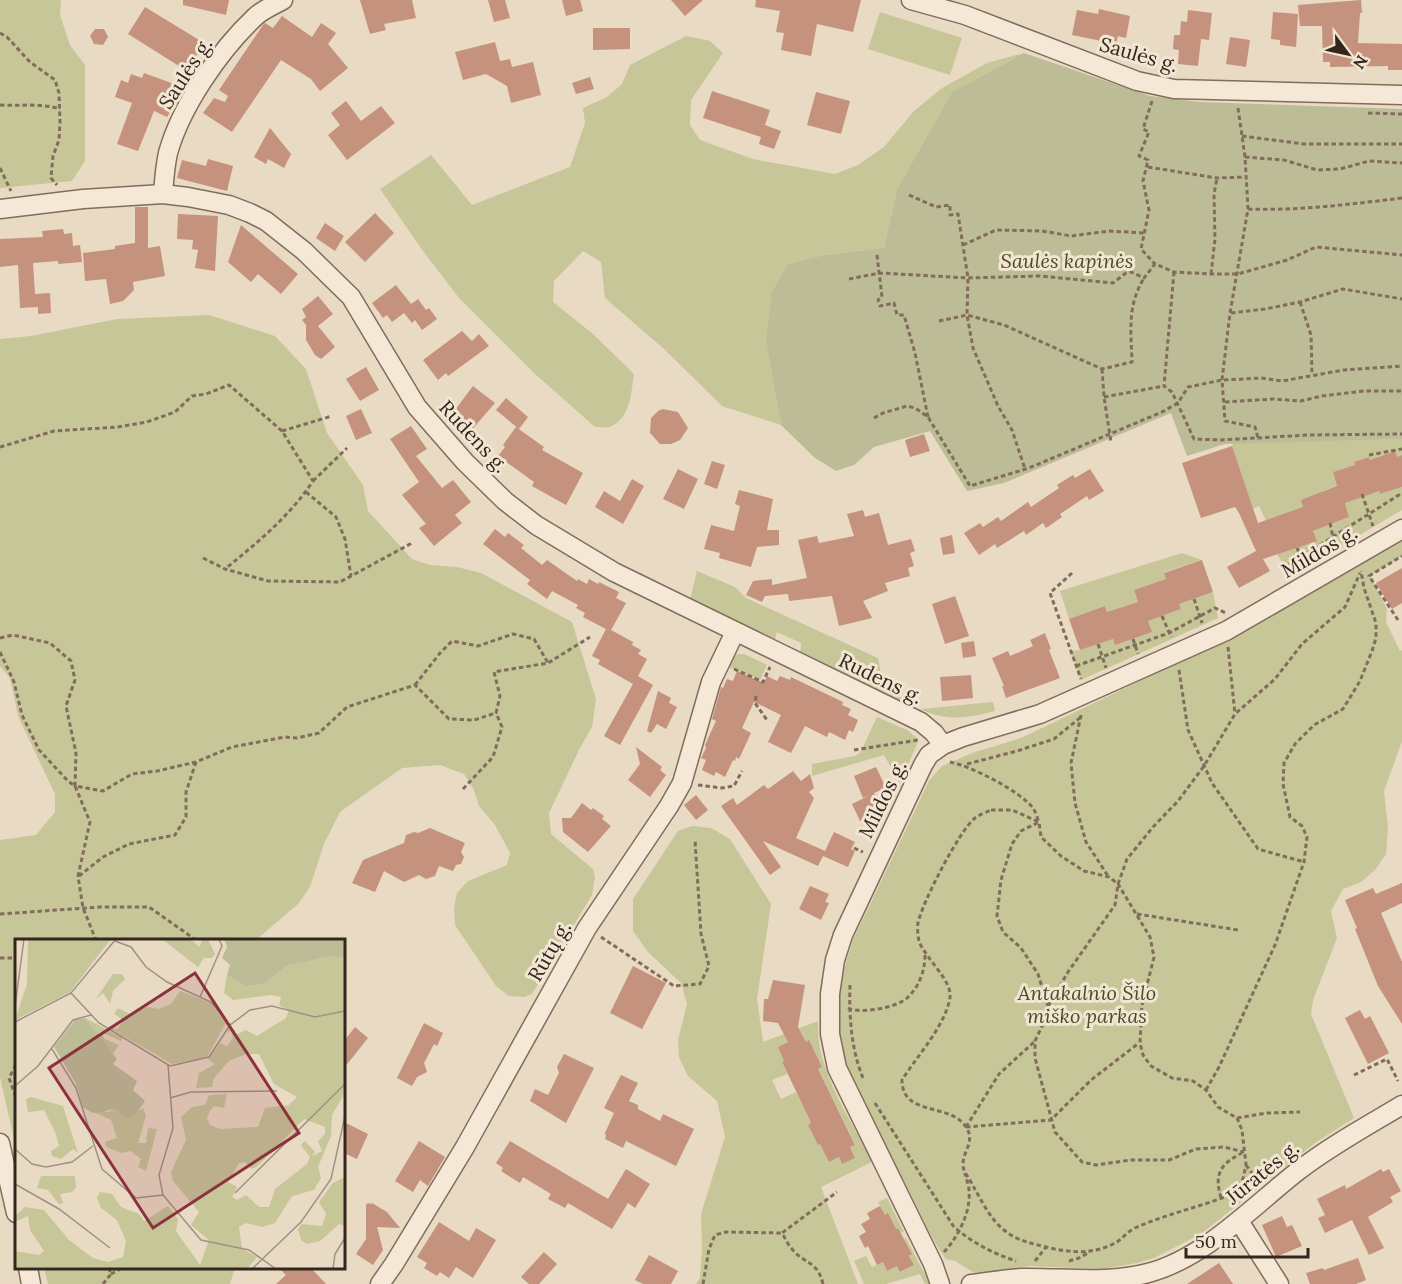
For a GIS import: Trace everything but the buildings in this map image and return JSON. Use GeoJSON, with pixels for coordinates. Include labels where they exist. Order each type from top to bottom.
{"type":"FeatureCollection","features":[{"type":"Feature","properties":{"kind":"street","name":"Saulės g."},"geometry":{"type":"LineString","coordinates":[[163,194],[168,154],[179,122],[198,88],[256,15],[283,0]]}},
{"type":"Feature","properties":{"kind":"street","name":"Saulės g."},"geometry":{"type":"LineString","coordinates":[[911,0],[965,15],[1137,81],[1174,89],[1402,95]]}},
{"type":"Feature","properties":{"kind":"street","name":"Rudens g."},"geometry":{"type":"LineString","coordinates":[[7,208],[163,194],[229,205],[250,213],[280,232],[310,256],[351,297],[417,407],[465,462],[505,501],[545,531],[609,570],[921,722],[934,733],[942,753]]}},
{"type":"Feature","properties":{"kind":"street","name":"Mildos g."},"geometry":{"type":"LineString","coordinates":[[940,1284],[933,1264],[837,1068],[830,1034],[830,994],[835,960],[852,914],[929,755],[942,753],[963,737],[1041,714],[1207,639],[1226,622],[1347,561],[1402,529]]}},
{"type":"Feature","properties":{"kind":"street","name":"Rūtų g."},"geometry":{"type":"LineString","coordinates":[[380,1284],[465,1147],[587,928],[682,783],[711,682],[735,632]]}},
{"type":"Feature","properties":{"kind":"street","name":"Jūratės g."},"geometry":{"type":"LineString","coordinates":[[971,1284],[1020,1278],[1113,1279],[1164,1268],[1192,1254],[1239,1221],[1322,1153],[1402,1105]]}},
{"type":"Feature","properties":{"kind":"street"},"geometry":{"type":"LineString","coordinates":[[0,1143],[15,1209]]}},
{"type":"Feature","properties":{"kind":"street"},"geometry":{"type":"LineString","coordinates":[[1239,1221],[1279,1284]]}},
{"type":"Feature","properties":{"kind":"street"},"geometry":{"type":"LineString","coordinates":[[28,1269],[31,1284]]}},
{"type":"Feature","properties":{"kind":"path"},"geometry":{"type":"LineString","coordinates":[[0,33],[7,37],[30,62],[55,80],[59,93],[59,140],[53,156],[51,178],[69,201]]}},
{"type":"Feature","properties":{"kind":"path"},"geometry":{"type":"LineString","coordinates":[[1153,99],[1143,129],[1149,132],[1139,156],[1148,160],[1143,181],[1149,210],[1140,249],[1155,264],[1174,272],[1239,274],[1287,260],[1316,247],[1402,255]]}},
{"type":"Feature","properties":{"kind":"path"},"geometry":{"type":"LineString","coordinates":[[0,105],[46,104],[60,108]]}},
{"type":"Feature","properties":{"kind":"path"},"geometry":{"type":"LineString","coordinates":[[1238,106],[1245,157],[1248,209],[1239,274],[1230,313],[1222,381],[1225,421],[1255,427],[1258,438]]}},
{"type":"Feature","properties":{"kind":"path"},"geometry":{"type":"LineString","coordinates":[[1242,136],[1304,144],[1402,144]]}},
{"type":"Feature","properties":{"kind":"path"},"geometry":{"type":"LineString","coordinates":[[1245,157],[1284,160],[1317,170],[1341,170],[1369,161],[1402,163]]}},
{"type":"Feature","properties":{"kind":"path"},"geometry":{"type":"LineString","coordinates":[[1148,167],[1217,178],[1246,177]]}},
{"type":"Feature","properties":{"kind":"path"},"geometry":{"type":"LineString","coordinates":[[0,168],[14,197],[7,208]]}},
{"type":"Feature","properties":{"kind":"path"},"geometry":{"type":"LineString","coordinates":[[1211,274],[1215,239],[1214,194],[1217,178]]}},
{"type":"Feature","properties":{"kind":"path"},"geometry":{"type":"LineString","coordinates":[[909,195],[936,207],[950,204],[950,215],[958,214],[968,278],[967,315],[974,348],[998,406],[1012,430],[1025,469]]}},
{"type":"Feature","properties":{"kind":"path"},"geometry":{"type":"LineString","coordinates":[[1248,209],[1273,210],[1402,198]]}},
{"type":"Feature","properties":{"kind":"path"},"geometry":{"type":"LineString","coordinates":[[963,245],[996,230],[1042,231],[1071,236],[1109,231],[1144,233]]}},
{"type":"Feature","properties":{"kind":"path"},"geometry":{"type":"LineString","coordinates":[[877,255],[882,297],[878,300],[880,306],[894,303],[897,315],[904,315],[915,353],[928,417],[970,486],[1025,469],[1152,417],[1178,403],[1188,387],[1261,378],[1282,381],[1344,370],[1402,366]]}},
{"type":"Feature","properties":{"kind":"path"},"geometry":{"type":"LineString","coordinates":[[939,321],[967,315],[1004,325],[1102,369],[1132,362],[1132,304],[1144,278],[1155,264]]}},
{"type":"Feature","properties":{"kind":"path"},"geometry":{"type":"LineString","coordinates":[[849,279],[880,273],[968,278],[1040,276],[1113,283],[1131,272],[1144,278]]}},
{"type":"Feature","properties":{"kind":"path"},"geometry":{"type":"LineString","coordinates":[[1164,386],[1174,272]]}},
{"type":"Feature","properties":{"kind":"path"},"geometry":{"type":"LineString","coordinates":[[1230,313],[1300,302],[1343,289],[1402,298]]}},
{"type":"Feature","properties":{"kind":"path"},"geometry":{"type":"LineString","coordinates":[[1300,302],[1311,335],[1312,375]]}},
{"type":"Feature","properties":{"kind":"path"},"geometry":{"type":"LineString","coordinates":[[1102,369],[1111,442]]}},
{"type":"Feature","properties":{"kind":"path"},"geometry":{"type":"LineString","coordinates":[[0,447],[54,431],[147,423],[175,412],[192,396],[206,394],[229,385],[282,431],[313,481]]}},
{"type":"Feature","properties":{"kind":"path"},"geometry":{"type":"LineString","coordinates":[[1104,397],[1164,386],[1172,392],[1194,440],[1402,434]]}},
{"type":"Feature","properties":{"kind":"path"},"geometry":{"type":"LineString","coordinates":[[1224,402],[1274,399],[1300,401],[1364,391],[1402,392]]}},
{"type":"Feature","properties":{"kind":"path"},"geometry":{"type":"LineString","coordinates":[[874,418],[884,412],[907,406],[915,408],[928,417]]}},
{"type":"Feature","properties":{"kind":"path"},"geometry":{"type":"LineString","coordinates":[[282,431],[332,416]]}},
{"type":"Feature","properties":{"kind":"path"},"geometry":{"type":"LineString","coordinates":[[225,569],[274,528],[313,481],[347,448]]}},
{"type":"Feature","properties":{"kind":"path"},"geometry":{"type":"LineString","coordinates":[[1369,454],[1402,449]]}},
{"type":"Feature","properties":{"kind":"path"},"geometry":{"type":"LineString","coordinates":[[1282,569],[1402,494],[1400,487]]}},
{"type":"Feature","properties":{"kind":"path"},"geometry":{"type":"LineString","coordinates":[[306,492],[336,517],[345,539],[351,576]]}},
{"type":"Feature","properties":{"kind":"path"},"geometry":{"type":"LineString","coordinates":[[1362,494],[1378,543]]}},
{"type":"Feature","properties":{"kind":"path"},"geometry":{"type":"LineString","coordinates":[[1330,523],[1333,537],[1347,561]]}},
{"type":"Feature","properties":{"kind":"path"},"geometry":{"type":"LineString","coordinates":[[203,558],[225,569],[268,581],[340,582],[412,543]]}},
{"type":"Feature","properties":{"kind":"path"},"geometry":{"type":"LineString","coordinates":[[1398,620],[1369,576],[1402,556]]}},
{"type":"Feature","properties":{"kind":"path"},"geometry":{"type":"LineString","coordinates":[[966,1127],[999,1074],[1035,1041],[1048,1006],[1068,972],[1115,905],[1118,884],[1128,859],[1153,827],[1178,801],[1204,766],[1235,714],[1275,679],[1302,644],[1345,607],[1361,571],[1364,588],[1376,623],[1376,638],[1360,681],[1343,709],[1314,725],[1295,744],[1284,763],[1283,784],[1290,817],[1302,826],[1307,837],[1304,862],[1275,945],[1220,1067],[1206,1090]]}},
{"type":"Feature","properties":{"kind":"path"},"geometry":{"type":"LineString","coordinates":[[1064,1262],[1117,1242],[1131,1229],[1221,1198],[1236,1190],[1243,1179],[1246,1164],[1242,1130],[1237,1118],[1218,1107],[1206,1090],[1193,1081],[1172,1078],[1151,1066],[1143,1055],[1140,1043],[1142,1005],[1154,957],[1150,937],[1118,884],[1109,877],[1086,842],[1075,803],[1071,763],[1086,694],[1050,593],[1072,573]]}},
{"type":"Feature","properties":{"kind":"path"},"geometry":{"type":"LineString","coordinates":[[1194,599],[1207,639]]}},
{"type":"Feature","properties":{"kind":"path"},"geometry":{"type":"LineString","coordinates":[[1076,666],[1169,633],[1215,608],[1226,622],[1235,714]]}},
{"type":"Feature","properties":{"kind":"path"},"geometry":{"type":"LineString","coordinates":[[1162,616],[1176,653],[1188,730],[1212,783],[1258,849],[1304,862]]}},
{"type":"Feature","properties":{"kind":"path"},"geometry":{"type":"LineString","coordinates":[[0,652],[14,682],[22,716],[39,750],[75,786],[103,792],[132,774],[196,762],[232,747],[319,733],[347,706],[416,686],[440,653],[452,641],[478,646],[513,634],[534,639],[548,663]]}},
{"type":"Feature","properties":{"kind":"path"},"geometry":{"type":"LineString","coordinates":[[0,638],[13,635],[50,643],[71,661],[75,680],[66,706],[76,753],[75,786],[90,822],[78,876],[83,908],[96,939]]}},
{"type":"Feature","properties":{"kind":"path"},"geometry":{"type":"LineString","coordinates":[[463,789],[492,757],[502,727],[496,713],[500,696],[494,672],[548,663],[590,637]]}},
{"type":"Feature","properties":{"kind":"path"},"geometry":{"type":"LineString","coordinates":[[1098,644],[1111,683]]}},
{"type":"Feature","properties":{"kind":"path"},"geometry":{"type":"LineString","coordinates":[[719,663],[763,682],[772,662],[779,654]]}},
{"type":"Feature","properties":{"kind":"path"},"geometry":{"type":"LineString","coordinates":[[416,686],[449,719],[474,720],[496,713]]}},
{"type":"Feature","properties":{"kind":"path"},"geometry":{"type":"LineString","coordinates":[[756,696],[755,703],[767,720]]}},
{"type":"Feature","properties":{"kind":"path"},"geometry":{"type":"LineString","coordinates":[[965,765],[1054,739],[1081,717]]}},
{"type":"Feature","properties":{"kind":"path"},"geometry":{"type":"LineString","coordinates":[[854,750],[918,740],[921,722]]}},
{"type":"Feature","properties":{"kind":"path"},"geometry":{"type":"LineString","coordinates":[[942,753],[1018,795],[1034,809],[1041,837],[1060,856],[1084,871],[1109,877]]}},
{"type":"Feature","properties":{"kind":"path"},"geometry":{"type":"LineString","coordinates":[[78,876],[103,856],[129,844],[175,835],[186,817],[186,792],[196,762]]}},
{"type":"Feature","properties":{"kind":"path"},"geometry":{"type":"LineString","coordinates":[[682,783],[722,788],[734,786],[742,771]]}},
{"type":"Feature","properties":{"kind":"path"},"geometry":{"type":"LineString","coordinates":[[933,1264],[948,1248],[959,1231],[969,1205],[969,1190],[963,1158],[970,1139],[966,1127],[955,1116],[918,1104],[906,1098],[902,1090],[902,1080],[940,1023],[951,993],[942,975],[925,955],[918,939],[918,922],[946,860],[957,840],[975,818],[991,810],[1012,810],[1039,822]]}},
{"type":"Feature","properties":{"kind":"path"},"geometry":{"type":"LineString","coordinates":[[1039,822],[1021,831],[1012,844],[1001,880],[997,916],[1003,932],[1021,948],[1038,974],[1048,1006]]}},
{"type":"Feature","properties":{"kind":"path"},"geometry":{"type":"LineString","coordinates":[[587,928],[674,986],[700,984],[710,966],[701,934],[695,840]]}},
{"type":"Feature","properties":{"kind":"path"},"geometry":{"type":"LineString","coordinates":[[0,914],[83,908],[148,907],[195,939]]}},
{"type":"Feature","properties":{"kind":"path"},"geometry":{"type":"LineString","coordinates":[[1137,914],[1238,930]]}},
{"type":"Feature","properties":{"kind":"path"},"geometry":{"type":"LineString","coordinates":[[830,994],[849,1010],[863,1012],[906,1000],[918,984],[925,968],[925,955]]}},
{"type":"Feature","properties":{"kind":"path"},"geometry":{"type":"LineString","coordinates":[[850,982],[849,1010],[855,1060],[866,1086]]}},
{"type":"Feature","properties":{"kind":"path"},"geometry":{"type":"LineString","coordinates":[[1035,1041],[1035,1058],[1055,1132],[1082,1162],[1096,1165],[1131,1160],[1169,1160],[1196,1149],[1224,1147],[1244,1152]]}},
{"type":"Feature","properties":{"kind":"path"},"geometry":{"type":"LineString","coordinates":[[966,1127],[1051,1120],[1091,1080],[1140,1043]]}},
{"type":"Feature","properties":{"kind":"path"},"geometry":{"type":"LineString","coordinates":[[1354,1075],[1387,1059],[1398,1081]]}},
{"type":"Feature","properties":{"kind":"path"},"geometry":{"type":"LineString","coordinates":[[15,1067],[9,1078],[15,1094]]}},
{"type":"Feature","properties":{"kind":"path"},"geometry":{"type":"LineString","coordinates":[[869,1095],[944,1212],[959,1231],[969,1240],[996,1255],[1022,1263]]}},
{"type":"Feature","properties":{"kind":"path"},"geometry":{"type":"LineString","coordinates":[[1237,1118],[1268,1113],[1300,1112]]}},
{"type":"Feature","properties":{"kind":"path"},"geometry":{"type":"LineString","coordinates":[[1221,1198],[1217,1184],[1221,1170],[1229,1159],[1244,1152]]}},
{"type":"Feature","properties":{"kind":"path"},"geometry":{"type":"LineString","coordinates":[[964,1169],[990,1214],[1004,1231],[1026,1242],[1060,1251],[1076,1253],[1092,1251]]}},
{"type":"Feature","properties":{"kind":"path"},"geometry":{"type":"LineString","coordinates":[[703,1284],[709,1249],[715,1235],[726,1232],[782,1233],[837,1192]]}},
{"type":"Feature","properties":{"kind":"path"},"geometry":{"type":"LineString","coordinates":[[782,1233],[792,1250],[820,1272],[823,1284]]}},
{"type":"Feature","properties":{"kind":"path"},"geometry":{"type":"LineString","coordinates":[[1031,1265],[1042,1264]]}},
{"type":"Feature","properties":{"kind":"path"},"geometry":{"type":"LineString","coordinates":[[110,1269],[111,1274]]}},
{"type":"Feature","properties":{"kind":"path"},"geometry":{"type":"LineString","coordinates":[[102,1284],[111,1274],[120,1269]]}},
{"type":"Feature","properties":{"kind":"green space"},"geometry":{"type":"Polygon","coordinates":[[[0,0],[61,0],[60,15],[70,45],[85,65],[85,161],[72,181],[0,188],[0,0]]]}},
{"type":"Feature","properties":{"kind":"green space"},"geometry":{"type":"Polygon","coordinates":[[[880,12],[962,38],[950,75],[868,49],[880,12]]]}},
{"type":"Feature","properties":{"kind":"green space"},"geometry":{"type":"Polygon","coordinates":[[[686,36],[710,41],[723,53],[691,100],[690,125],[700,140],[753,159],[835,174],[858,165],[884,147],[914,111],[942,88],[987,63],[1024,53],[952,92],[897,189],[884,248],[824,255],[788,264],[766,343],[781,425],[722,406],[664,349],[605,298],[601,262],[583,251],[554,281],[553,302],[593,334],[634,374],[629,404],[622,417],[610,427],[595,427],[534,373],[459,298],[380,189],[431,155],[472,205],[570,167],[585,123],[583,108],[607,97],[622,84],[630,65],[686,36]]]}},
{"type":"Feature","properties":{"kind":"green space","name":"Saulės kapinės"},"geometry":{"type":"Polygon","coordinates":[[[1024,53],[1150,96],[1200,102],[1402,109],[1402,439],[1225,444],[1187,456],[1171,413],[1004,483],[967,491],[930,431],[874,447],[854,465],[836,471],[815,458],[781,425],[766,343],[772,292],[788,264],[824,255],[884,248],[897,189],[952,92],[1024,53]]]}},
{"type":"Feature","properties":{"kind":"green space"},"geometry":{"type":"Polygon","coordinates":[[[209,315],[275,336],[306,369],[327,433],[363,485],[368,511],[412,559],[430,565],[457,567],[481,573],[572,622],[596,699],[592,727],[549,813],[551,834],[593,869],[595,877],[592,895],[532,994],[524,997],[509,996],[496,986],[455,925],[454,908],[457,893],[468,881],[507,865],[510,853],[495,825],[479,806],[474,790],[464,774],[440,765],[402,768],[340,812],[324,844],[310,887],[298,904],[257,939],[15,939],[15,1144],[0,1077],[0,840],[36,835],[55,812],[55,794],[18,716],[10,678],[0,666],[0,339],[31,336],[117,319],[209,315]]]}},
{"type":"Feature","properties":{"kind":"green space"},"geometry":{"type":"Polygon","coordinates":[[[1402,439],[1402,455],[1397,457],[1395,451],[1379,456],[1371,463],[1369,457],[1354,462],[1355,467],[1333,472],[1337,486],[1323,491],[1324,495],[1303,507],[1267,523],[1259,506],[1253,509],[1232,446],[1233,443],[1402,439]]]}},
{"type":"Feature","properties":{"kind":"green space"},"geometry":{"type":"Polygon","coordinates":[[[1402,487],[1402,510],[1290,576],[1277,554],[1316,541],[1313,531],[1349,517],[1345,503],[1378,488],[1380,494],[1402,487]]]}},
{"type":"Feature","properties":{"kind":"green space","name":"Antakalnio Šilo miško parkas"},"geometry":{"type":"Polygon","coordinates":[[[1402,539],[1402,556],[1370,576],[1387,609],[1386,622],[1400,651],[1402,650],[1402,741],[1384,791],[1388,828],[1386,854],[1375,870],[1361,882],[1343,889],[1331,911],[1337,938],[1313,1000],[1311,1014],[1354,1118],[1315,1143],[1201,1234],[1154,1258],[1102,1269],[1029,1266],[976,1274],[955,1261],[946,1259],[858,1096],[844,1057],[838,1026],[840,989],[853,940],[929,781],[942,766],[972,753],[1021,738],[1257,625],[1402,539]]]}},
{"type":"Feature","properties":{"kind":"green space"},"geometry":{"type":"Polygon","coordinates":[[[1182,553],[1202,560],[1164,572],[1166,579],[1134,590],[1138,602],[1107,612],[1105,606],[1069,619],[1060,591],[1182,553]]]}},
{"type":"Feature","properties":{"kind":"green space"},"geometry":{"type":"Polygon","coordinates":[[[697,571],[735,587],[746,598],[878,658],[884,690],[908,701],[910,705],[800,656],[801,643],[777,632],[774,642],[690,599],[697,571]]]}},
{"type":"Feature","properties":{"kind":"green space"},"geometry":{"type":"Polygon","coordinates":[[[1213,592],[1218,618],[1081,680],[1070,651],[1113,639],[1115,645],[1151,632],[1148,621],[1181,609],[1179,604],[1213,592]]]}},
{"type":"Feature","properties":{"kind":"green space"},"geometry":{"type":"Polygon","coordinates":[[[744,654],[767,665],[760,680],[729,667],[734,656],[744,654]]]}},
{"type":"Feature","properties":{"kind":"green space"},"geometry":{"type":"Polygon","coordinates":[[[993,702],[995,711],[958,718],[940,716],[921,709],[993,702]]]}},
{"type":"Feature","properties":{"kind":"green space"},"geometry":{"type":"Polygon","coordinates":[[[877,717],[907,730],[918,739],[900,783],[884,755],[812,776],[812,764],[855,756],[860,753],[877,717]]]}},
{"type":"Feature","properties":{"kind":"green space"},"geometry":{"type":"Polygon","coordinates":[[[692,826],[711,828],[730,839],[771,904],[757,999],[763,1042],[818,1021],[818,1039],[829,1078],[872,1159],[870,1163],[821,1187],[858,1284],[696,1284],[700,1278],[701,1214],[725,1137],[717,1101],[688,1076],[679,1057],[678,1040],[687,1004],[681,983],[648,952],[633,931],[633,899],[678,831],[692,826]],[[801,1032],[778,1047],[787,1074],[772,1080],[781,1099],[796,1092],[801,1101],[817,1109],[807,1114],[811,1123],[808,1125],[829,1162],[839,1157],[842,1164],[855,1158],[850,1147],[855,1144],[818,1069],[822,1067],[809,1041],[806,1042],[801,1032]]]}},
{"type":"Feature","properties":{"kind":"green space"},"geometry":{"type":"Polygon","coordinates":[[[887,1198],[904,1232],[901,1233],[898,1228],[896,1229],[878,1202],[887,1198]]]}},
{"type":"Feature","properties":{"kind":"green space"},"geometry":{"type":"Polygon","coordinates":[[[906,1238],[930,1284],[925,1284],[920,1274],[886,1284],[864,1284],[854,1261],[866,1256],[872,1267],[883,1262],[887,1271],[897,1266],[901,1272],[914,1265],[909,1256],[912,1254],[904,1239],[906,1238]]]}},
{"type":"Feature","properties":{"kind":"green space"},"geometry":{"type":"Polygon","coordinates":[[[44,1269],[235,1269],[230,1284],[48,1284],[44,1269]]]}}]}
